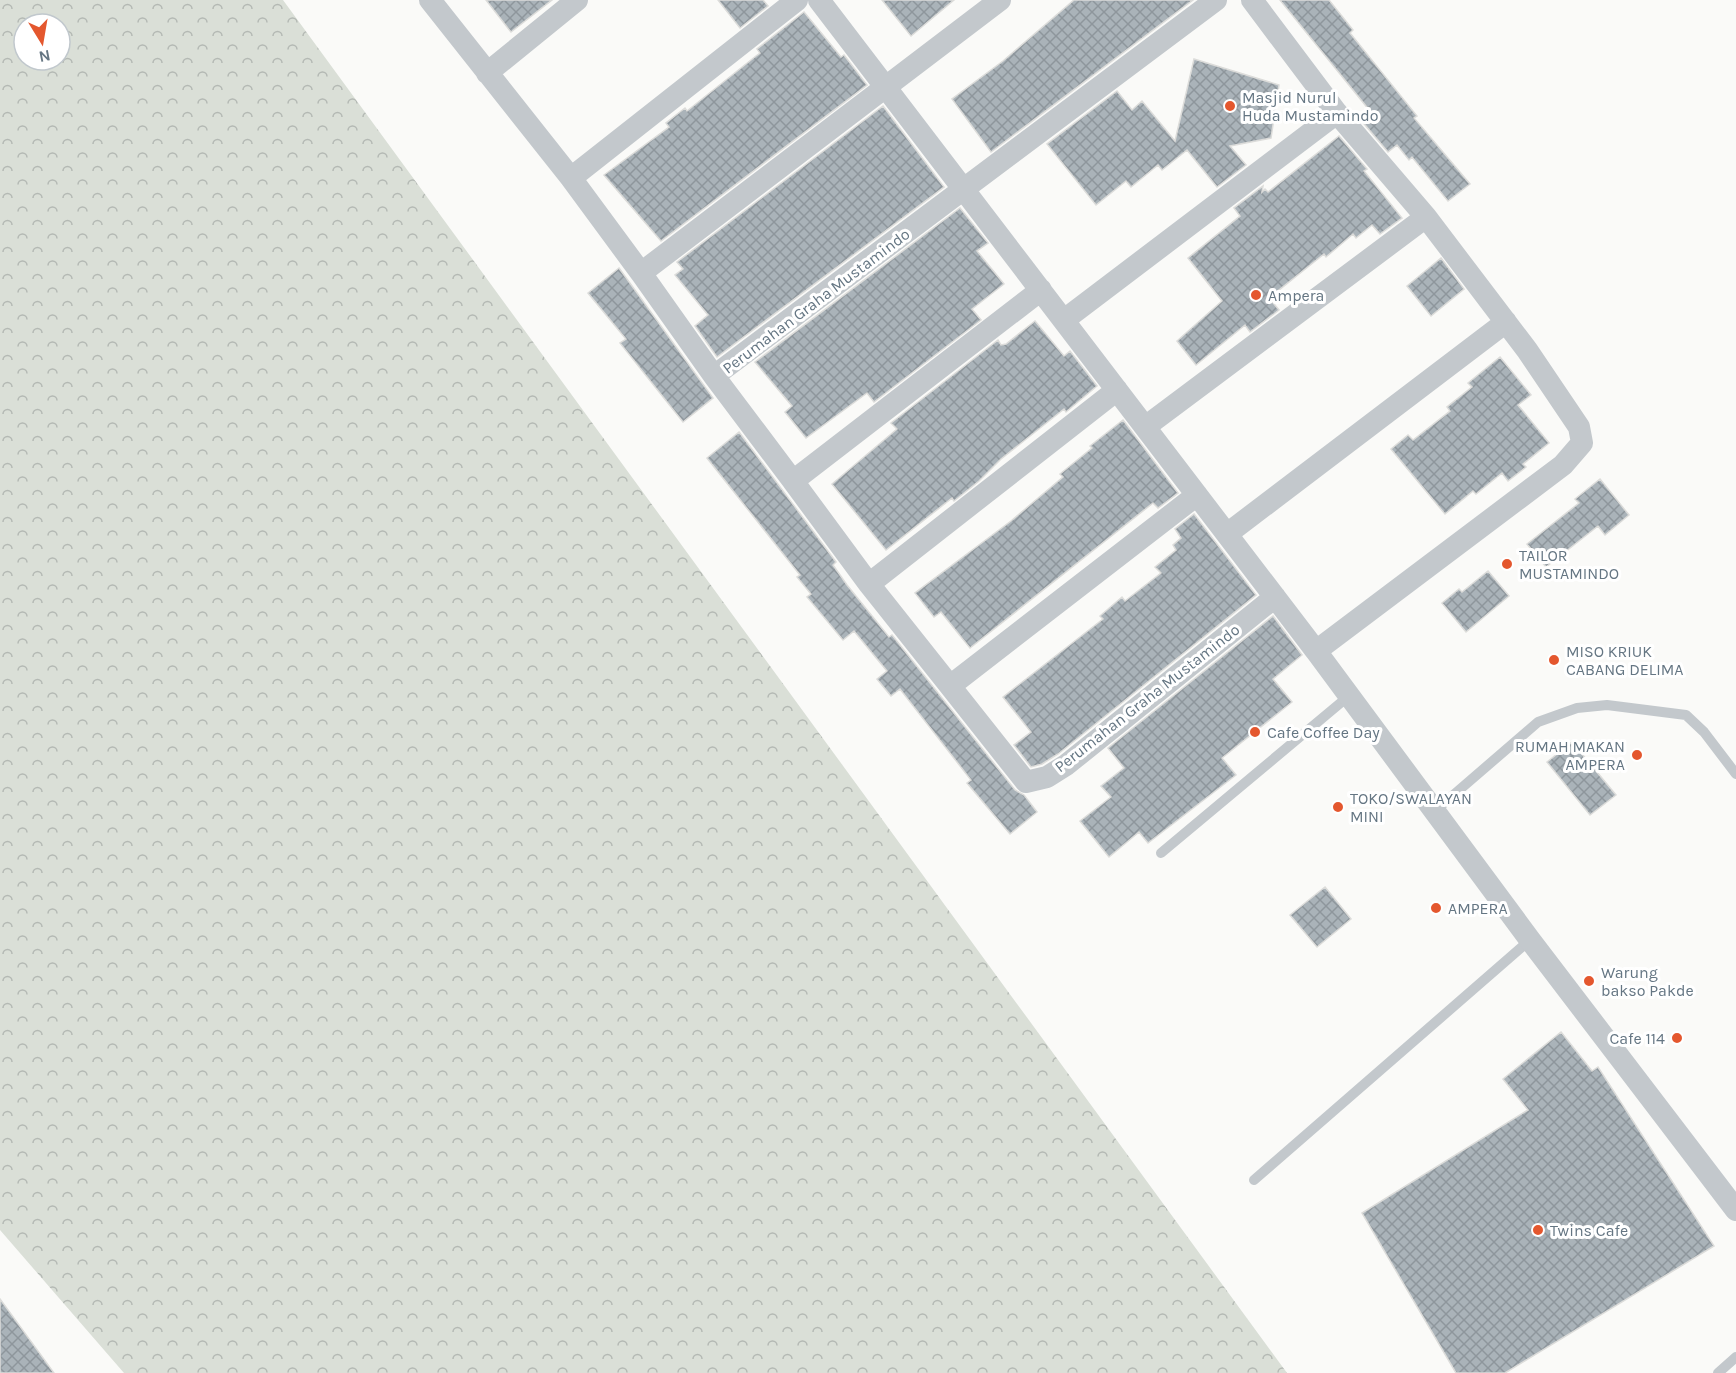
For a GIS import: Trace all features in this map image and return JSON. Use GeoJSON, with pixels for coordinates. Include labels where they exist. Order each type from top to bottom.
{"type":"FeatureCollection","features":[{"type":"Feature","properties":{"kind":"street"},"geometry":{"type":"LineString","coordinates":[[430,0],[571,178],[714,376]]}},
{"type":"Feature","properties":{"kind":"street"},"geometry":{"type":"LineString","coordinates":[[487,73],[577,0]]}},
{"type":"Feature","properties":{"kind":"street"},"geometry":{"type":"LineString","coordinates":[[571,178],[796,0]]}},
{"type":"Feature","properties":{"kind":"street"},"geometry":{"type":"LineString","coordinates":[[819,0],[1350,695],[1530,940],[1736,1210]]}},
{"type":"Feature","properties":{"kind":"street"},"geometry":{"type":"LineString","coordinates":[[641,273],[1000,0]]}},
{"type":"Feature","properties":{"kind":"street","name":"Perumahan Graha Mustamindo"},"geometry":{"type":"LineString","coordinates":[[1216,0],[714,376],[869,584],[1026,782],[1047,777],[1075,757],[1275,597]]}},
{"type":"Feature","properties":{"kind":"street"},"geometry":{"type":"LineString","coordinates":[[1252,0],[1337,113],[1426,217],[1506,322],[1579,427],[1582,443],[1563,465],[1316,651]]}},
{"type":"Feature","properties":{"kind":"street"},"geometry":{"type":"LineString","coordinates":[[1064,320],[1337,113]]}},
{"type":"Feature","properties":{"kind":"street"},"geometry":{"type":"LineString","coordinates":[[1145,427],[1426,217]]}},
{"type":"Feature","properties":{"kind":"street"},"geometry":{"type":"LineString","coordinates":[[793,481],[1041,290]]}},
{"type":"Feature","properties":{"kind":"street"},"geometry":{"type":"LineString","coordinates":[[1227,534],[1506,322]]}},
{"type":"Feature","properties":{"kind":"street"},"geometry":{"type":"LineString","coordinates":[[869,584],[1117,390]]}},
{"type":"Feature","properties":{"kind":"street"},"geometry":{"type":"LineString","coordinates":[[950,686],[1197,495]]}},
{"type":"Feature","properties":{"kind":"lane"},"geometry":{"type":"LineString","coordinates":[[1161,853],[1350,695]]}},
{"type":"Feature","properties":{"kind":"lane"},"geometry":{"type":"LineString","coordinates":[[1436,810],[1538,722],[1577,708],[1607,705],[1686,715],[1704,732],[1736,774]]}},
{"type":"Feature","properties":{"kind":"lane"},"geometry":{"type":"LineString","coordinates":[[1254,1180],[1530,940]]}},
{"type":"Feature","properties":{"kind":"lane"},"geometry":{"type":"LineString","coordinates":[[1718,1373],[1736,1357]]}},
{"type":"Feature","properties":{"kind":"green space"},"geometry":{"type":"Polygon","coordinates":[[[0,0],[283,0],[1287,1373],[124,1373],[0,1230],[0,0]]]}},
{"type":"Feature","properties":{"kind":"building"},"geometry":{"type":"Polygon","coordinates":[[[486,0],[552,0],[511,32],[486,0]]]}},
{"type":"Feature","properties":{"kind":"building"},"geometry":{"type":"Polygon","coordinates":[[[718,0],[763,0],[768,6],[740,28],[718,0]]]}},
{"type":"Feature","properties":{"kind":"building"},"geometry":{"type":"Polygon","coordinates":[[[882,0],[954,0],[911,36],[882,0]]]}},
{"type":"Feature","properties":{"kind":"building"},"geometry":{"type":"Polygon","coordinates":[[[1074,0],[1193,0],[991,152],[952,99],[1003,61],[1074,0]]]}},
{"type":"Feature","properties":{"kind":"building"},"geometry":{"type":"Polygon","coordinates":[[[1280,0],[1329,0],[1353,30],[1350,33],[1417,116],[1414,118],[1470,184],[1448,201],[1412,157],[1409,160],[1397,145],[1388,152],[1360,119],[1370,111],[1280,0]]]}},
{"type":"Feature","properties":{"kind":"building"},"geometry":{"type":"Polygon","coordinates":[[[804,12],[841,57],[844,55],[867,85],[661,241],[604,175],[669,127],[666,123],[685,108],[687,111],[760,53],[757,49],[804,12]]]}},
{"type":"Feature","properties":{"kind":"building"},"geometry":{"type":"Polygon","coordinates":[[[1194,59],[1279,85],[1271,138],[1230,146],[1246,165],[1217,187],[1187,150],[1162,170],[1158,165],[1131,187],[1126,181],[1096,205],[1047,144],[1117,91],[1132,110],[1142,101],[1175,141],[1194,59]]]}},
{"type":"Feature","properties":{"kind":"building"},"geometry":{"type":"Polygon","coordinates":[[[883,106],[944,187],[717,357],[695,326],[708,315],[675,275],[683,269],[677,262],[883,106]]]}},
{"type":"Feature","properties":{"kind":"building"},"geometry":{"type":"Polygon","coordinates":[[[1339,136],[1367,169],[1364,171],[1402,218],[1380,234],[1372,225],[1356,238],[1353,234],[1326,257],[1324,254],[1269,298],[1279,310],[1250,332],[1245,325],[1196,365],[1177,341],[1222,301],[1188,258],[1240,216],[1234,208],[1263,186],[1262,192],[1265,189],[1268,192],[1339,136]]]}},
{"type":"Feature","properties":{"kind":"building"},"geometry":{"type":"Polygon","coordinates":[[[960,208],[988,243],[977,251],[1004,284],[972,309],[981,320],[874,402],[867,393],[806,438],[785,412],[792,406],[755,362],[960,208]]]}},
{"type":"Feature","properties":{"kind":"building"},"geometry":{"type":"Polygon","coordinates":[[[1441,258],[1464,289],[1431,316],[1407,286],[1441,258]]]}},
{"type":"Feature","properties":{"kind":"building"},"geometry":{"type":"Polygon","coordinates":[[[619,268],[713,398],[683,422],[620,343],[626,339],[588,293],[619,268]]]}},
{"type":"Feature","properties":{"kind":"building"},"geometry":{"type":"Polygon","coordinates":[[[1035,321],[1064,356],[1070,351],[1097,386],[1066,412],[1064,409],[1001,459],[954,501],[952,498],[886,550],[832,484],[897,429],[891,423],[998,340],[1001,345],[1006,344],[1035,321]]]}},
{"type":"Feature","properties":{"kind":"building"},"geometry":{"type":"Polygon","coordinates":[[[1500,357],[1531,395],[1518,405],[1549,443],[1523,464],[1526,467],[1508,481],[1502,473],[1476,494],[1473,491],[1445,514],[1391,449],[1408,435],[1413,440],[1450,411],[1447,407],[1472,387],[1468,383],[1500,357]]]}},
{"type":"Feature","properties":{"kind":"building"},"geometry":{"type":"Polygon","coordinates":[[[1123,420],[1178,493],[1158,508],[1153,503],[970,648],[941,612],[934,617],[915,593],[1011,521],[1063,477],[1060,474],[1092,448],[1090,446],[1123,420]]]}},
{"type":"Feature","properties":{"kind":"building"},"geometry":{"type":"Polygon","coordinates":[[[739,432],[836,562],[833,565],[847,585],[889,637],[892,635],[1015,790],[1024,795],[1037,812],[1010,834],[967,783],[971,780],[900,689],[891,696],[877,679],[887,671],[854,631],[843,640],[807,597],[811,594],[797,577],[800,575],[707,458],[739,432]]]}},
{"type":"Feature","properties":{"kind":"building"},"geometry":{"type":"Polygon","coordinates":[[[1600,479],[1629,515],[1605,535],[1598,526],[1546,567],[1527,544],[1579,503],[1575,499],[1600,479]]]}},
{"type":"Feature","properties":{"kind":"building"},"geometry":{"type":"Polygon","coordinates":[[[1194,514],[1256,595],[1058,754],[1042,764],[1031,767],[1014,745],[1031,732],[1003,697],[1103,619],[1100,616],[1122,597],[1125,601],[1161,573],[1155,567],[1176,550],[1173,545],[1181,538],[1175,529],[1194,514]]]}},
{"type":"Feature","properties":{"kind":"building"},"geometry":{"type":"Polygon","coordinates":[[[1488,571],[1509,596],[1466,632],[1442,603],[1459,589],[1462,592],[1488,571]]]}},
{"type":"Feature","properties":{"kind":"building"},"geometry":{"type":"Polygon","coordinates":[[[1273,616],[1302,655],[1273,679],[1292,702],[1222,758],[1236,775],[1148,843],[1139,832],[1109,857],[1080,821],[1111,797],[1101,786],[1124,768],[1108,748],[1273,616]]]}},
{"type":"Feature","properties":{"kind":"building"},"geometry":{"type":"Polygon","coordinates":[[[1572,742],[1616,795],[1590,815],[1547,762],[1572,742]]]}},
{"type":"Feature","properties":{"kind":"building"},"geometry":{"type":"Polygon","coordinates":[[[1325,887],[1351,919],[1317,947],[1290,915],[1325,887]]]}},
{"type":"Feature","properties":{"kind":"building","name":"Twins Cafe"},"geometry":{"type":"Polygon","coordinates":[[[1561,1032],[1592,1071],[1598,1067],[1714,1246],[1505,1373],[1456,1373],[1362,1213],[1528,1110],[1503,1079],[1561,1032]]]}},
{"type":"Feature","properties":{"kind":"building"},"geometry":{"type":"Polygon","coordinates":[[[0,1299],[54,1373],[0,1373],[0,1299]]]}},
{"type":"Feature","properties":{"kind":"place","name":"Masjid Nurul Huda Mustamindo"},"geometry":{"type":"Point","coordinates":[1230,106]}},
{"type":"Feature","properties":{"kind":"place","name":"Ampera"},"geometry":{"type":"Point","coordinates":[1256,295]}},
{"type":"Feature","properties":{"kind":"place","name":"TAILOR MUSTAMINDO"},"geometry":{"type":"Point","coordinates":[1507,564]}},
{"type":"Feature","properties":{"kind":"place","name":"MISO KRIUK CABANG DELIMA"},"geometry":{"type":"Point","coordinates":[1554,660]}},
{"type":"Feature","properties":{"kind":"place","name":"Cafe Coffee Day"},"geometry":{"type":"Point","coordinates":[1255,732]}},
{"type":"Feature","properties":{"kind":"place","name":"RUMAH MAKAN AMPERA"},"geometry":{"type":"Point","coordinates":[1637,755]}},
{"type":"Feature","properties":{"kind":"place","name":"TOKO/SWALAYAN MINI"},"geometry":{"type":"Point","coordinates":[1338,807]}},
{"type":"Feature","properties":{"kind":"place","name":"AMPERA"},"geometry":{"type":"Point","coordinates":[1436,908]}},
{"type":"Feature","properties":{"kind":"place","name":"Warung bakso Pakde"},"geometry":{"type":"Point","coordinates":[1589,981]}},
{"type":"Feature","properties":{"kind":"place","name":"Cafe 114"},"geometry":{"type":"Point","coordinates":[1677,1038]}},
{"type":"Feature","properties":{"kind":"place","name":"Twins Cafe"},"geometry":{"type":"Point","coordinates":[1538,1230]}}]}
